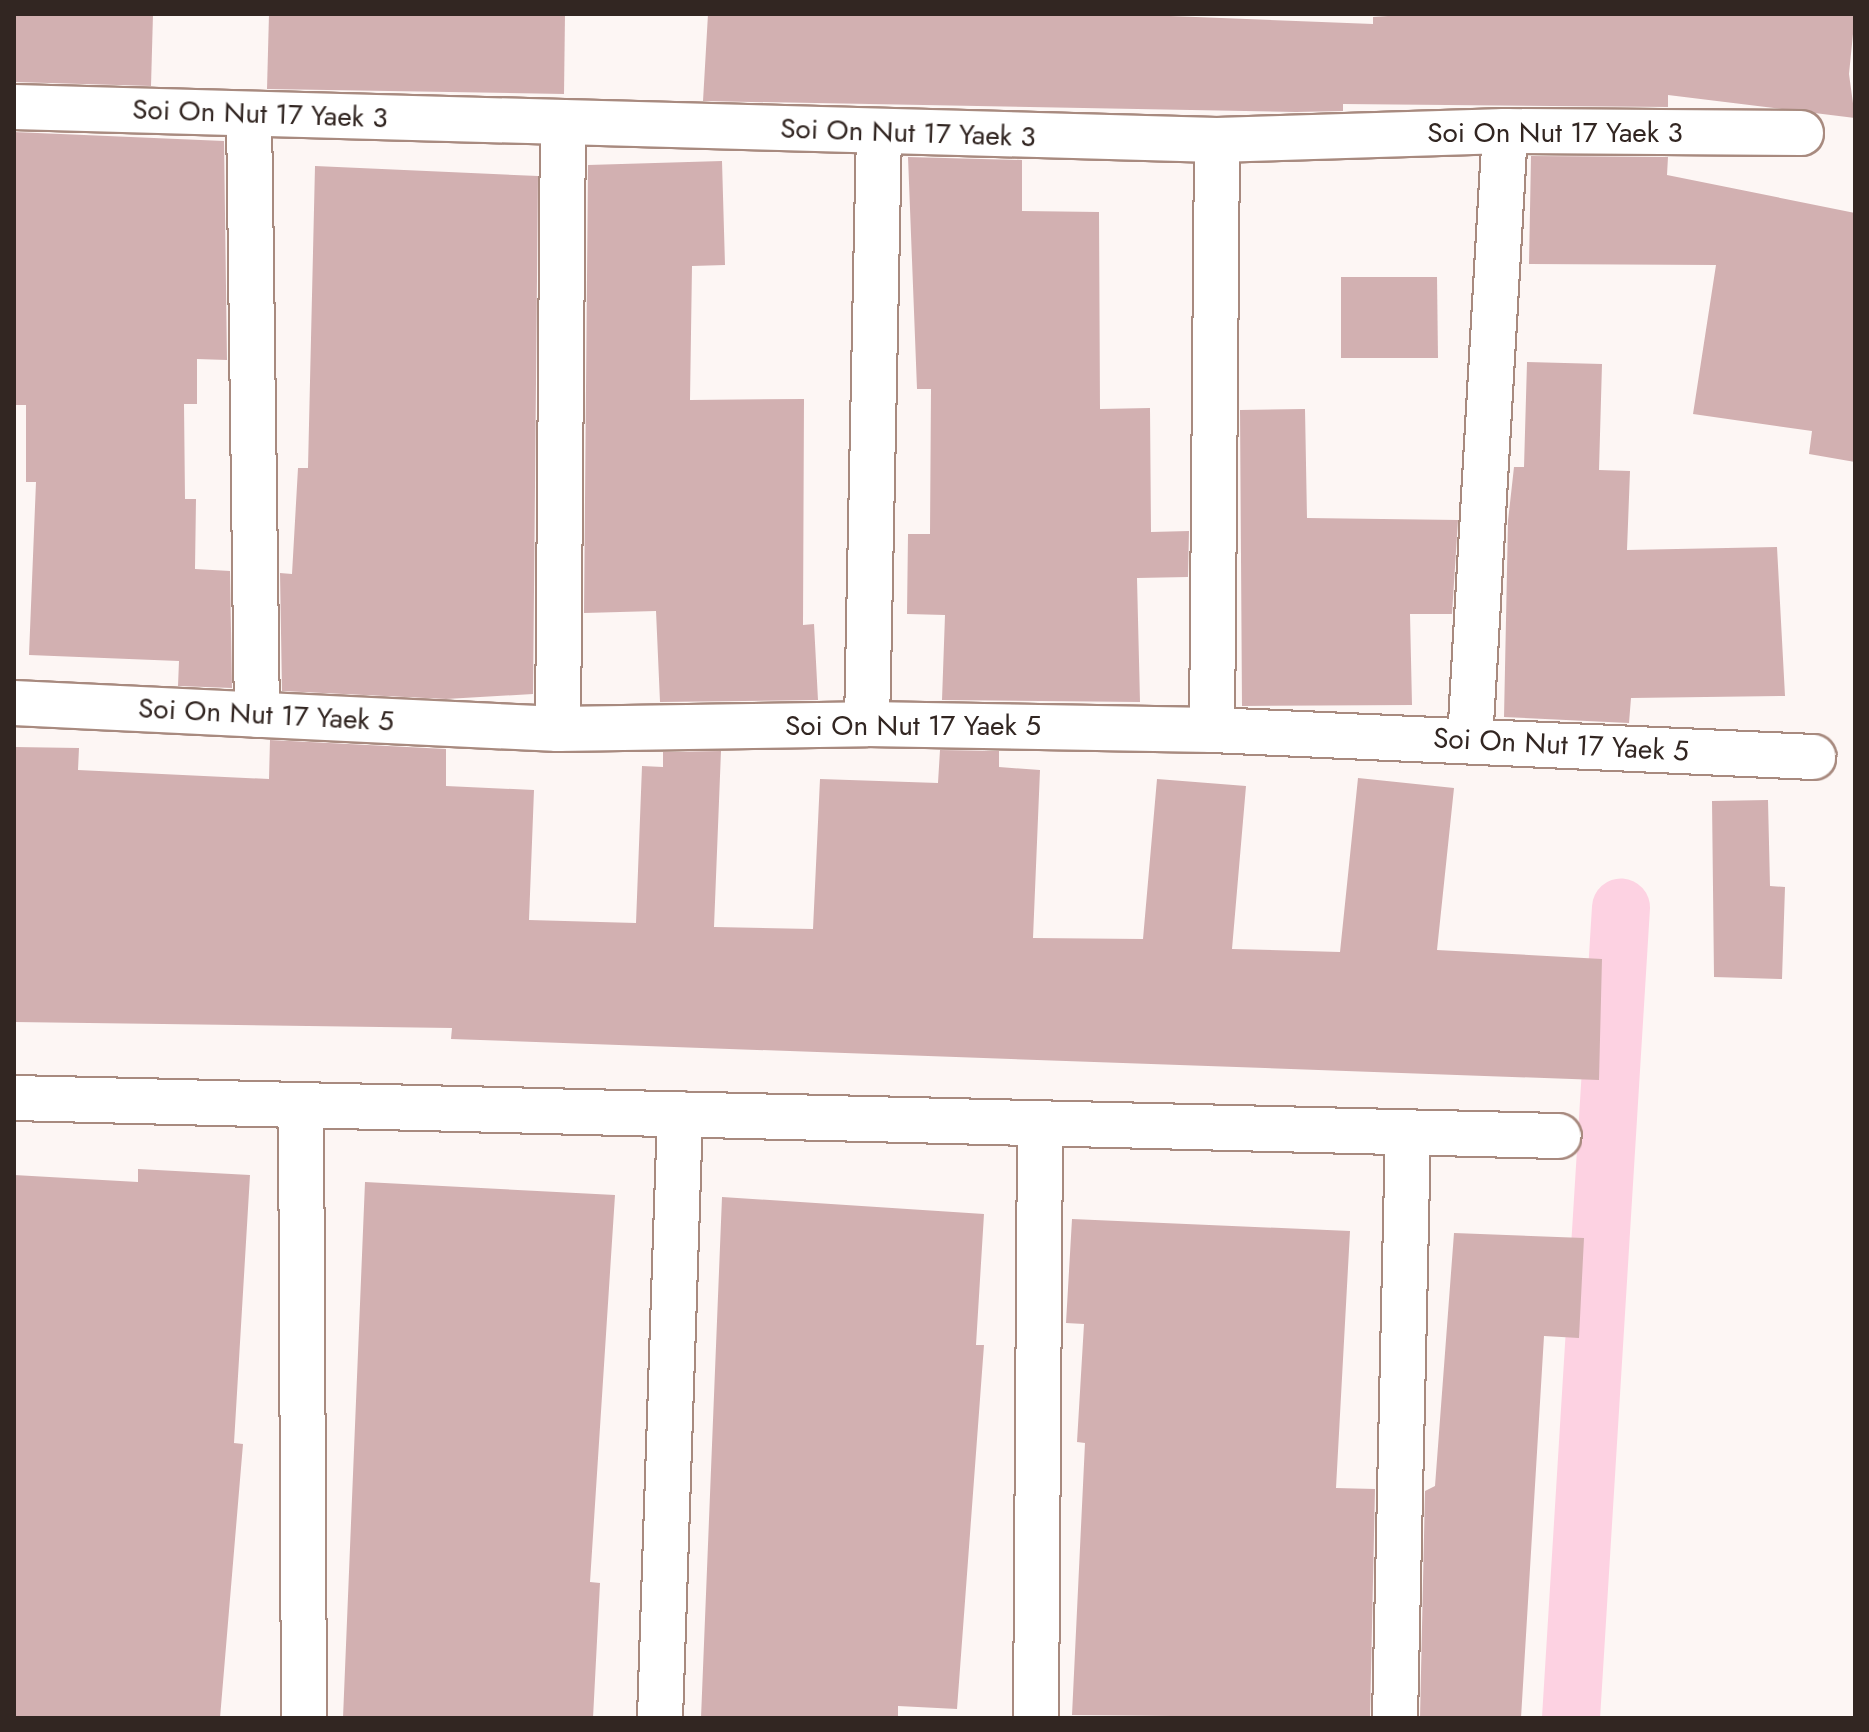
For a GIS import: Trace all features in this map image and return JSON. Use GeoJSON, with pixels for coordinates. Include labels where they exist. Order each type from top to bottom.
{"type":"FeatureCollection","features":[{"type":"Feature","properties":{"kind":"street","name":"Soi On Nut 17 Yaek 3"},"geometry":{"type":"LineString","coordinates":[[14,107],[1217,140],[1505,131],[1801,133]]}},
{"type":"Feature","properties":{"kind":"street"},"geometry":{"type":"LineString","coordinates":[[249,114],[257,715]]}},
{"type":"Feature","properties":{"kind":"street"},"geometry":{"type":"LineString","coordinates":[[558,729],[563,122]]}},
{"type":"Feature","properties":{"kind":"street"},"geometry":{"type":"LineString","coordinates":[[1470,741],[1505,131]]}},
{"type":"Feature","properties":{"kind":"street"},"geometry":{"type":"LineString","coordinates":[[867,724],[879,133]]}},
{"type":"Feature","properties":{"kind":"street"},"geometry":{"type":"LineString","coordinates":[[1212,730],[1217,140]]}},
{"type":"Feature","properties":{"kind":"street","name":"Soi On Nut 17 Yaek 5"},"geometry":{"type":"LineString","coordinates":[[14,703],[558,729],[867,724],[1212,730],[1813,757]]}},
{"type":"Feature","properties":{"kind":"street"},"geometry":{"type":"LineString","coordinates":[[14,1098],[1559,1136]]}},
{"type":"Feature","properties":{"kind":"street"},"geometry":{"type":"LineString","coordinates":[[301,1105],[304,1718]]}},
{"type":"Feature","properties":{"kind":"street"},"geometry":{"type":"LineString","coordinates":[[660,1718],[680,1114]]}},
{"type":"Feature","properties":{"kind":"street"},"geometry":{"type":"LineString","coordinates":[[1036,1718],[1040,1123]]}},
{"type":"Feature","properties":{"kind":"street"},"geometry":{"type":"LineString","coordinates":[[1395,1718],[1408,1132]]}},
{"type":"Feature","properties":{"kind":"building"},"geometry":{"type":"Polygon","coordinates":[[[14,14],[153,14],[151,86],[14,82],[14,14]]]}},
{"type":"Feature","properties":{"kind":"building"},"geometry":{"type":"Polygon","coordinates":[[[269,14],[565,14],[564,94],[267,89],[269,14]]]}},
{"type":"Feature","properties":{"kind":"building"},"geometry":{"type":"Polygon","coordinates":[[[708,14],[1120,14],[1373,24],[1373,17],[1418,14],[1855,14],[1849,74],[1855,118],[1668,95],[1668,107],[1343,104],[1343,111],[1296,112],[703,101],[708,14]]]}},
{"type":"Feature","properties":{"kind":"building"},"geometry":{"type":"Polygon","coordinates":[[[14,132],[224,141],[227,360],[197,359],[197,404],[184,404],[185,499],[196,499],[195,569],[230,571],[232,688],[178,686],[179,661],[29,655],[36,482],[26,482],[26,405],[16,405],[14,132]]]}},
{"type":"Feature","properties":{"kind":"building"},"geometry":{"type":"Polygon","coordinates":[[[1531,156],[1668,157],[1667,175],[1855,213],[1855,462],[1809,454],[1812,431],[1693,414],[1716,265],[1529,264],[1531,156]]]}},
{"type":"Feature","properties":{"kind":"building"},"geometry":{"type":"Polygon","coordinates":[[[908,157],[1022,160],[1022,211],[1099,212],[1100,409],[1150,408],[1151,532],[1189,531],[1188,577],[1137,578],[1140,702],[942,700],[945,615],[907,614],[908,534],[930,534],[931,389],[917,389],[908,157]]]}},
{"type":"Feature","properties":{"kind":"building"},"geometry":{"type":"Polygon","coordinates":[[[722,161],[725,265],[692,266],[690,400],[804,399],[803,625],[814,624],[818,700],[660,702],[656,611],[584,613],[588,165],[722,161]]]}},
{"type":"Feature","properties":{"kind":"building"},"geometry":{"type":"Polygon","coordinates":[[[315,166],[538,176],[533,694],[446,699],[282,691],[280,573],[292,574],[298,468],[308,468],[315,166]]]}},
{"type":"Feature","properties":{"kind":"building"},"geometry":{"type":"Polygon","coordinates":[[[1341,277],[1437,277],[1438,358],[1341,358],[1341,277]]]}},
{"type":"Feature","properties":{"kind":"building"},"geometry":{"type":"Polygon","coordinates":[[[1527,362],[1602,364],[1599,470],[1630,471],[1627,550],[1777,547],[1785,696],[1631,698],[1629,723],[1504,717],[1508,521],[1514,467],[1524,467],[1527,362]]]}},
{"type":"Feature","properties":{"kind":"building"},"geometry":{"type":"Polygon","coordinates":[[[1305,409],[1307,518],[1458,520],[1452,614],[1410,614],[1412,705],[1242,706],[1240,410],[1305,409]]]}},
{"type":"Feature","properties":{"kind":"building"},"geometry":{"type":"Polygon","coordinates":[[[270,740],[446,749],[446,786],[534,790],[529,920],[636,923],[642,766],[663,767],[663,752],[721,751],[714,927],[813,929],[820,779],[938,783],[940,750],[999,751],[999,767],[1040,770],[1033,938],[1143,939],[1157,779],[1246,786],[1232,949],[1340,952],[1358,778],[1454,788],[1437,950],[1602,959],[1599,1080],[451,1039],[452,1028],[14,1022],[14,747],[79,748],[78,770],[269,779],[270,740]]]}},
{"type":"Feature","properties":{"kind":"building"},"geometry":{"type":"Polygon","coordinates":[[[1768,800],[1770,886],[1785,887],[1782,979],[1714,977],[1712,801],[1768,800]]]}},
{"type":"Feature","properties":{"kind":"building"},"geometry":{"type":"Polygon","coordinates":[[[138,1169],[250,1175],[234,1443],[243,1444],[220,1718],[14,1718],[14,1175],[138,1182],[138,1169]]]}},
{"type":"Feature","properties":{"kind":"building"},"geometry":{"type":"Polygon","coordinates":[[[365,1182],[615,1195],[590,1582],[600,1583],[593,1718],[343,1718],[365,1182]]]}},
{"type":"Feature","properties":{"kind":"building"},"geometry":{"type":"Polygon","coordinates":[[[722,1197],[984,1214],[976,1345],[984,1345],[957,1709],[898,1706],[898,1718],[701,1718],[722,1197]]]}},
{"type":"Feature","properties":{"kind":"building"},"geometry":{"type":"Polygon","coordinates":[[[1072,1219],[1350,1231],[1336,1488],[1375,1489],[1370,1718],[1072,1715],[1085,1443],[1077,1442],[1084,1324],[1066,1323],[1072,1219]]]}},
{"type":"Feature","properties":{"kind":"building"},"geometry":{"type":"Polygon","coordinates":[[[1454,1233],[1584,1238],[1579,1338],[1544,1336],[1521,1718],[1420,1718],[1425,1491],[1435,1486],[1454,1233]]]}},
{"type":"Feature","properties":{"kind":"waterway"},"geometry":{"type":"LineString","coordinates":[[1571,1718],[1621,908]]}}]}
